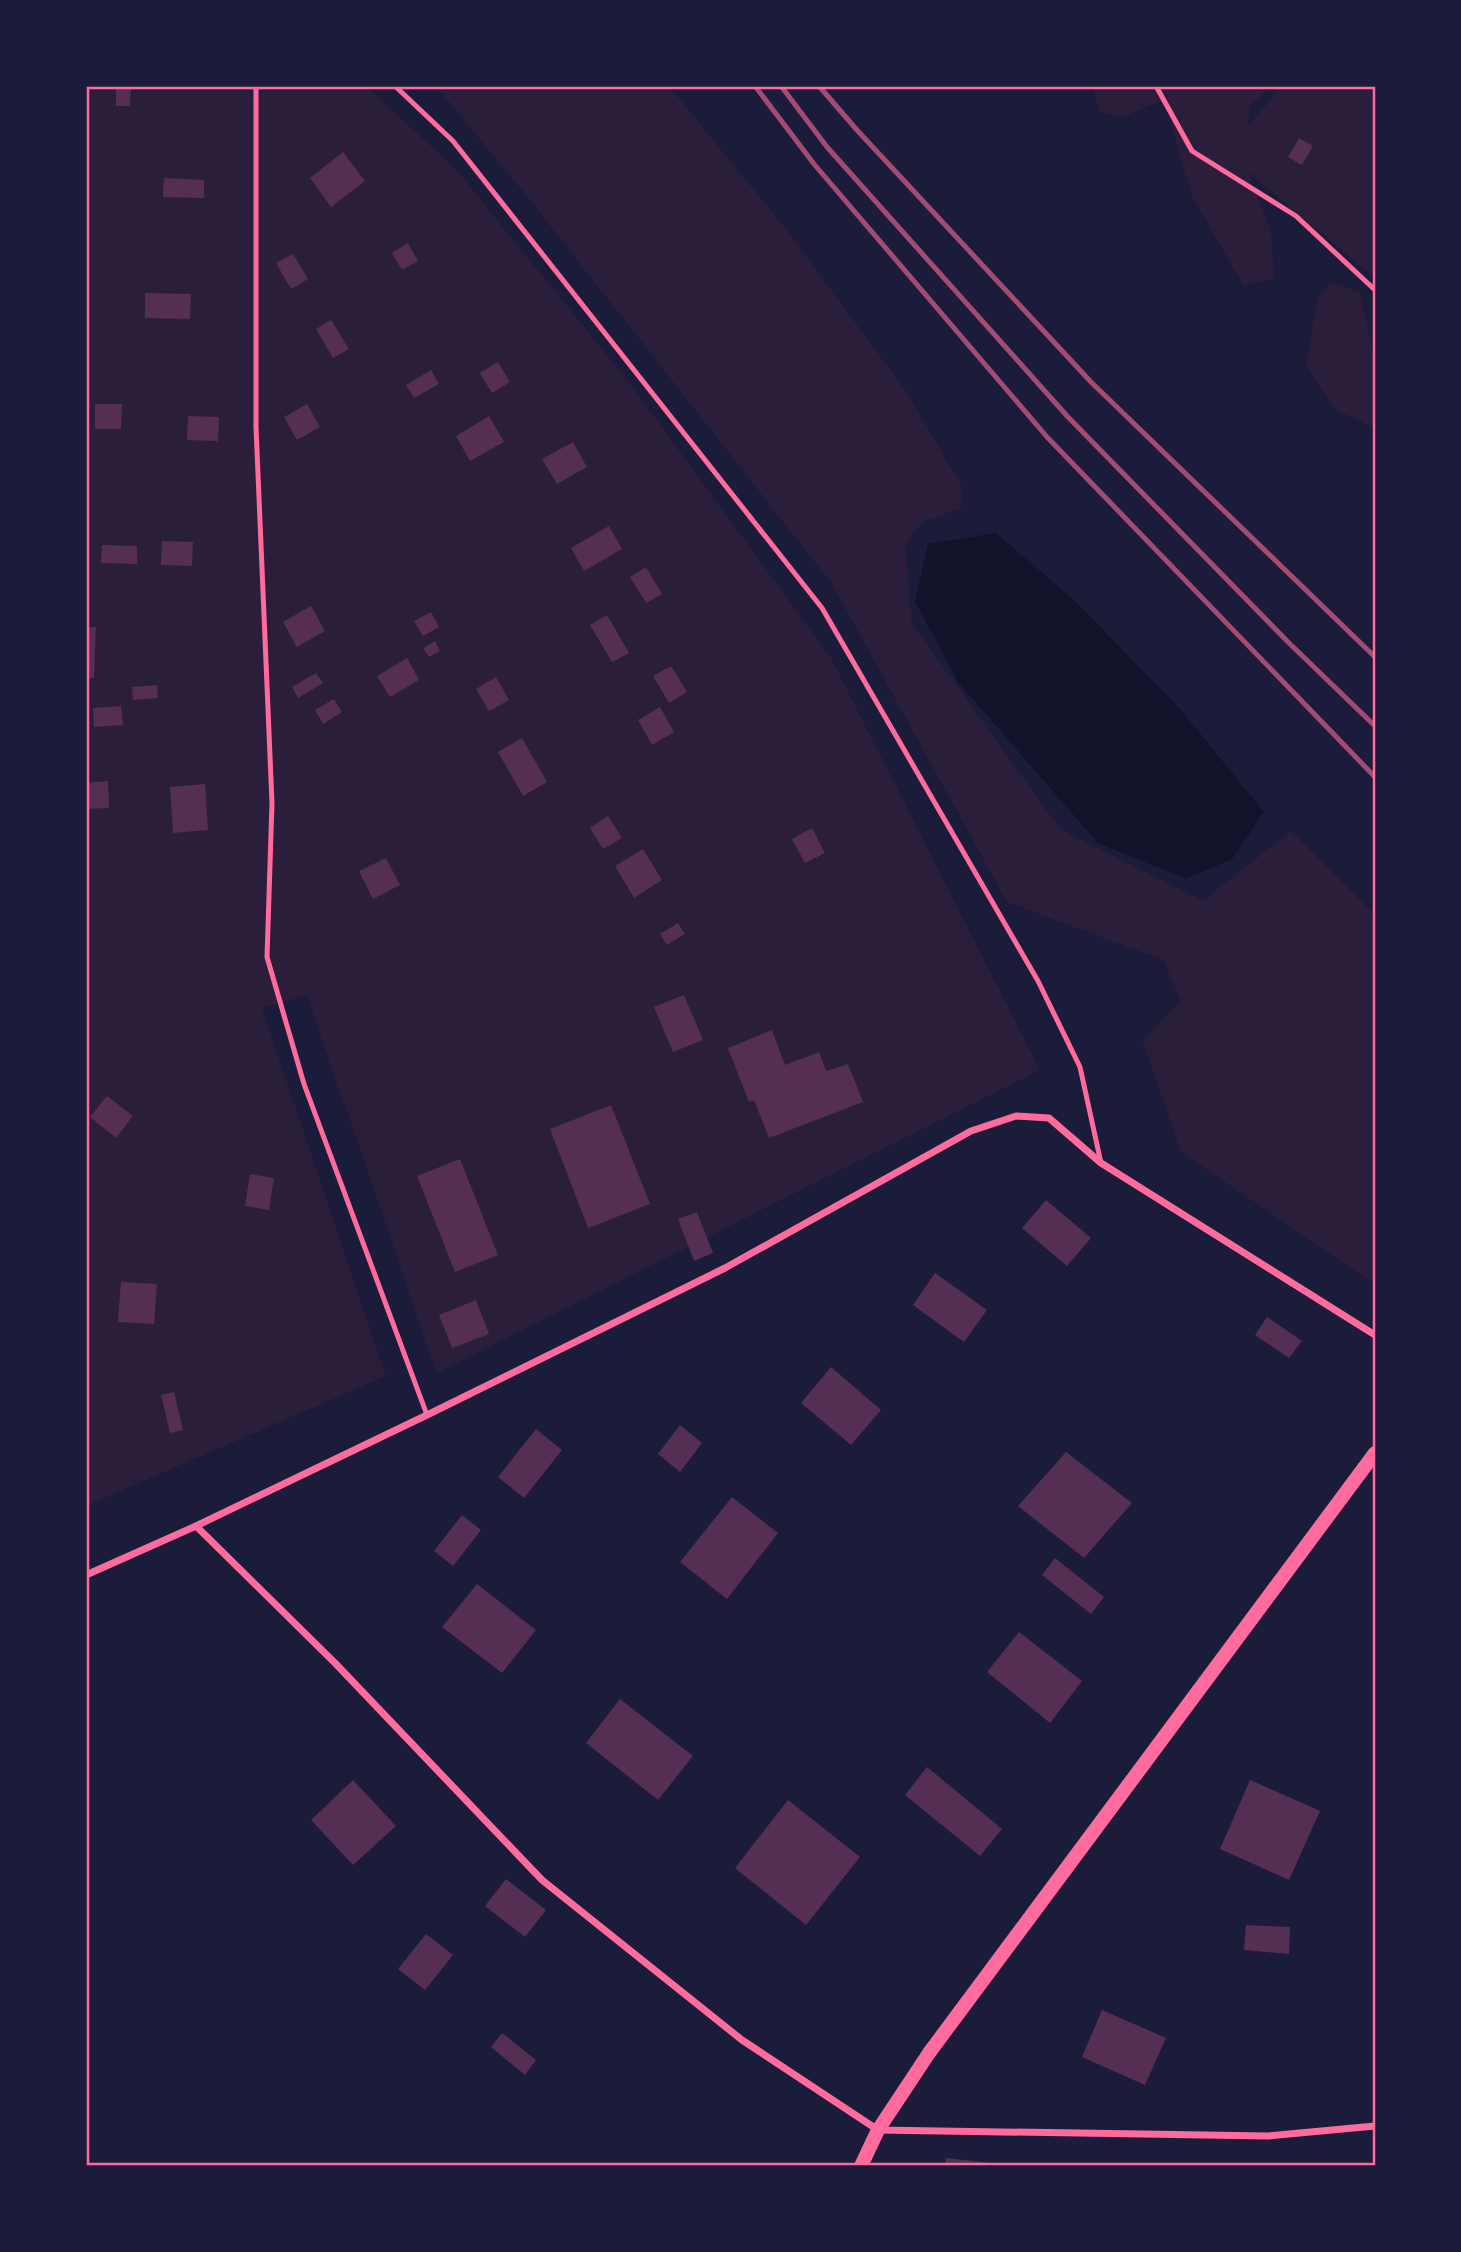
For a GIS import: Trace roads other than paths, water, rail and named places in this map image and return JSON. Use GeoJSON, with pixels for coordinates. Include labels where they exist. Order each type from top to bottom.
{"type":"FeatureCollection","features":[{"type":"Feature","properties":{"kind":"main road"},"geometry":{"type":"LineString","coordinates":[[861,2166],[878,2130],[937,2042],[1375,1453]]}},
{"type":"Feature","properties":{"kind":"street"},"geometry":{"type":"LineString","coordinates":[[86,1575],[196,1526],[725,1268],[971,1131],[1016,1116],[1049,1118],[1101,1163],[1375,1335]]}},
{"type":"Feature","properties":{"kind":"street"},"geometry":{"type":"LineString","coordinates":[[196,1526],[335,1663],[542,1880],[742,2040],[878,2130],[1268,2136],[1375,2126]]}},
{"type":"Feature","properties":{"kind":"lane"},"geometry":{"type":"LineString","coordinates":[[256,86],[256,427],[272,803],[267,957],[304,1084],[427,1415]]}},
{"type":"Feature","properties":{"kind":"lane"},"geometry":{"type":"LineString","coordinates":[[395,86],[453,141],[822,608],[1038,981],[1080,1067],[1101,1163]]}},
{"type":"Feature","properties":{"kind":"lane"},"geometry":{"type":"LineString","coordinates":[[1156,86],[1192,151],[1296,216],[1375,290]]}},
{"type":"Feature","properties":{"kind":"railway"},"geometry":{"type":"LineString","coordinates":[[755,86],[814,164],[1047,437],[1375,777]]}},
{"type":"Feature","properties":{"kind":"railway"},"geometry":{"type":"LineString","coordinates":[[781,86],[827,147],[1068,417],[1288,642],[1375,726]]}},
{"type":"Feature","properties":{"kind":"railway"},"geometry":{"type":"LineString","coordinates":[[819,86],[1091,382],[1375,657]]}}]}
